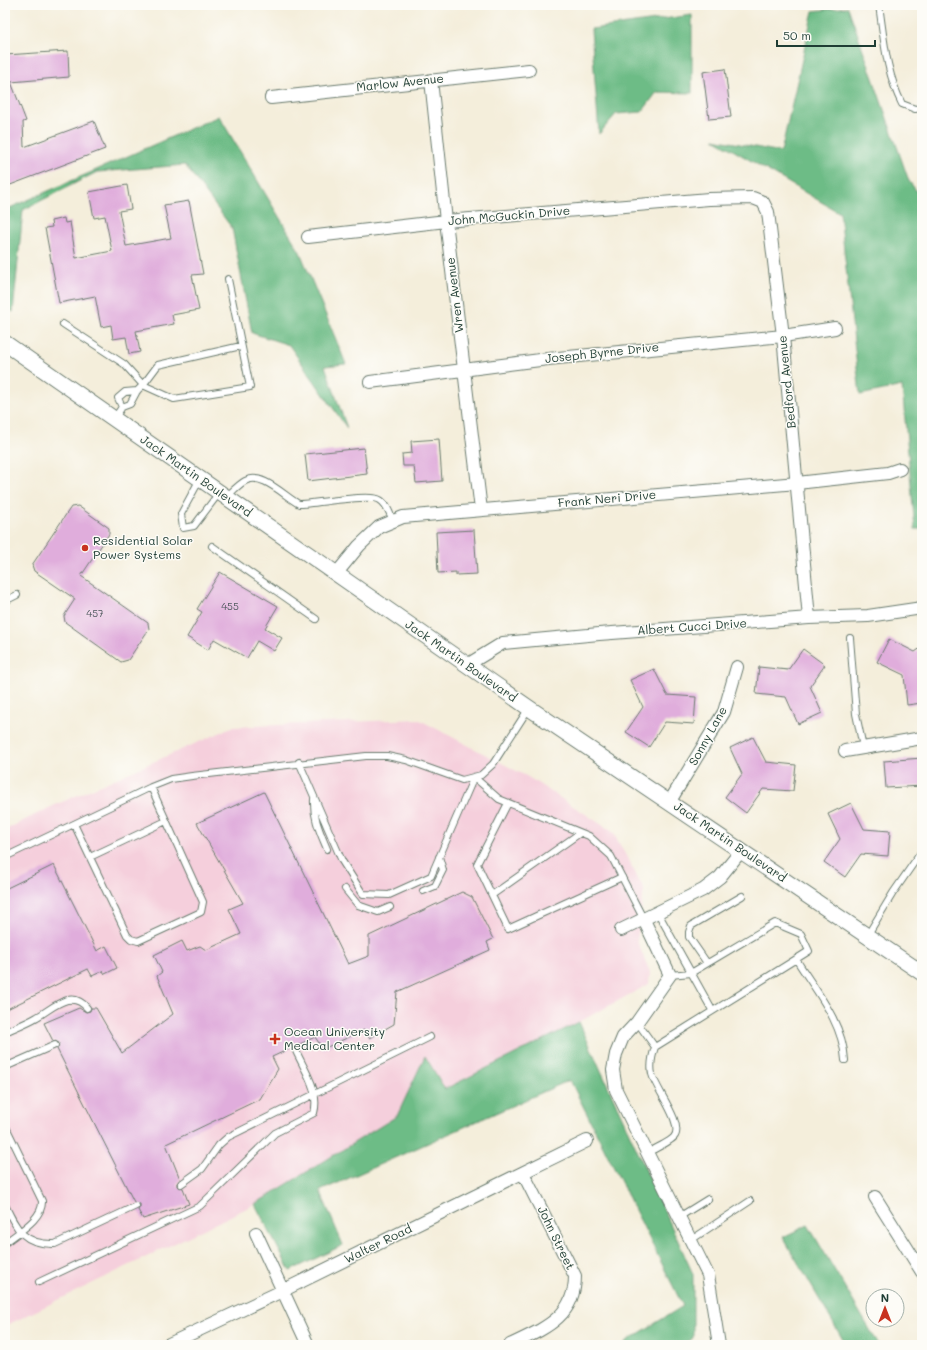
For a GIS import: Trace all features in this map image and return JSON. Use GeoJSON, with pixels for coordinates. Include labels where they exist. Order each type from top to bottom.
{"type":"FeatureCollection","features":[{"type":"Feature","properties":{"kind":"street","name":"Marlow Avenue"},"geometry":{"type":"LineString","coordinates":[[271,98],[528,70]]}},
{"type":"Feature","properties":{"kind":"street","name":"Wren Avenue"},"geometry":{"type":"LineString","coordinates":[[431,80],[446,221],[481,510]]}},
{"type":"Feature","properties":{"kind":"street","name":"Bedford Avenue"},"geometry":{"type":"LineString","coordinates":[[709,199],[753,198],[763,202],[768,212],[783,336],[809,618]]}},
{"type":"Feature","properties":{"kind":"street","name":"John McGuckin Drive"},"geometry":{"type":"LineString","coordinates":[[308,237],[446,221],[709,199]]}},
{"type":"Feature","properties":{"kind":"street","name":"Joseph Byrne Drive"},"geometry":{"type":"LineString","coordinates":[[370,382],[548,359],[783,336],[835,328]]}},
{"type":"Feature","properties":{"kind":"street","name":"Jack Martin Boulevard"},"geometry":{"type":"LineString","coordinates":[[5,343],[118,413],[200,479],[336,574],[529,708],[922,973]]}},
{"type":"Feature","properties":{"kind":"street","name":"Frank Neri Drive"},"geometry":{"type":"LineString","coordinates":[[336,574],[359,546],[379,526],[403,517],[797,483],[888,473],[900,469]]}},
{"type":"Feature","properties":{"kind":"street","name":"Albert Cucci Drive"},"geometry":{"type":"LineString","coordinates":[[467,665],[503,643],[809,618],[868,616],[922,608]]}},
{"type":"Feature","properties":{"kind":"street","name":"Sonny Lane"},"geometry":{"type":"LineString","coordinates":[[670,802],[724,712],[737,667]]}},
{"type":"Feature","properties":{"kind":"street"},"geometry":{"type":"LineString","coordinates":[[845,751],[922,738]]}},
{"type":"Feature","properties":{"kind":"street"},"geometry":{"type":"LineString","coordinates":[[621,930],[703,890],[720,877],[741,850]]}},
{"type":"Feature","properties":{"kind":"street"},"geometry":{"type":"LineString","coordinates":[[644,920],[670,975],[636,1022],[623,1037],[616,1054],[613,1070],[616,1090],[708,1275],[719,1345]]}},
{"type":"Feature","properties":{"kind":"street","name":"Walter Road"},"geometry":{"type":"LineString","coordinates":[[168,1345],[282,1291],[587,1141]]}},
{"type":"Feature","properties":{"kind":"street","name":"John Street"},"geometry":{"type":"LineString","coordinates":[[510,1345],[546,1327],[564,1312],[572,1300],[574,1290],[574,1276],[523,1173]]}},
{"type":"Feature","properties":{"kind":"street"},"geometry":{"type":"LineString","coordinates":[[875,1197],[922,1272]]}},
{"type":"Feature","properties":{"kind":"street"},"geometry":{"type":"LineString","coordinates":[[256,1233],[308,1345]]}},
{"type":"Feature","properties":{"kind":"lane"},"geometry":{"type":"LineString","coordinates":[[879,5],[888,70],[893,87],[902,104],[915,109],[922,108]]}},
{"type":"Feature","properties":{"kind":"lane"},"geometry":{"type":"LineString","coordinates":[[63,324],[124,364],[143,385],[174,399],[250,387],[228,279]]}},
{"type":"Feature","properties":{"kind":"lane"},"geometry":{"type":"LineString","coordinates":[[118,413],[130,404],[137,391],[158,365],[241,346]]}},
{"type":"Feature","properties":{"kind":"lane"},"geometry":{"type":"LineString","coordinates":[[118,413],[118,398],[125,392],[137,391]]}},
{"type":"Feature","properties":{"kind":"lane"},"geometry":{"type":"LineString","coordinates":[[200,479],[181,514],[183,528],[194,526],[223,495],[246,480],[258,479],[268,483],[291,500],[300,504],[366,497],[379,499],[386,505],[393,521]]}},
{"type":"Feature","properties":{"kind":"lane"},"geometry":{"type":"LineString","coordinates":[[212,546],[316,619]]}},
{"type":"Feature","properties":{"kind":"lane"},"geometry":{"type":"LineString","coordinates":[[5,601],[17,595]]}},
{"type":"Feature","properties":{"kind":"lane"},"geometry":{"type":"LineString","coordinates":[[850,638],[856,714],[863,748]]}},
{"type":"Feature","properties":{"kind":"lane"},"geometry":{"type":"LineString","coordinates":[[5,857],[151,787],[171,779],[299,762],[388,756],[406,760],[462,780],[474,777],[481,775],[493,764],[529,708]]}},
{"type":"Feature","properties":{"kind":"lane"},"geometry":{"type":"LineString","coordinates":[[299,762],[342,861],[363,894],[389,896],[431,876],[474,777]]}},
{"type":"Feature","properties":{"kind":"lane"},"geometry":{"type":"LineString","coordinates":[[474,777],[499,799],[589,836],[611,856],[644,920]]}},
{"type":"Feature","properties":{"kind":"lane"},"geometry":{"type":"LineString","coordinates":[[74,824],[127,935],[131,939],[138,941],[201,912],[203,902],[151,787]]}},
{"type":"Feature","properties":{"kind":"lane"},"geometry":{"type":"LineString","coordinates":[[314,797],[313,811],[318,829],[327,849]]}},
{"type":"Feature","properties":{"kind":"lane"},"geometry":{"type":"LineString","coordinates":[[508,803],[477,864],[508,929],[622,877]]}},
{"type":"Feature","properties":{"kind":"lane"},"geometry":{"type":"LineString","coordinates":[[90,858],[166,821]]}},
{"type":"Feature","properties":{"kind":"lane"},"geometry":{"type":"LineString","coordinates":[[492,895],[580,832]]}},
{"type":"Feature","properties":{"kind":"lane"},"geometry":{"type":"LineString","coordinates":[[867,936],[893,893],[922,851]]}},
{"type":"Feature","properties":{"kind":"lane"},"geometry":{"type":"LineString","coordinates":[[423,891],[435,886],[443,870],[439,857]]}},
{"type":"Feature","properties":{"kind":"lane"},"geometry":{"type":"LineString","coordinates":[[345,889],[358,905],[378,912],[390,907]]}},
{"type":"Feature","properties":{"kind":"lane"},"geometry":{"type":"LineString","coordinates":[[707,963],[689,937],[688,932],[691,926],[742,896]]}},
{"type":"Feature","properties":{"kind":"lane"},"geometry":{"type":"LineString","coordinates":[[658,913],[712,1010]]}},
{"type":"Feature","properties":{"kind":"lane"},"geometry":{"type":"LineString","coordinates":[[647,1153],[674,1137],[677,1130],[676,1121],[652,1076],[651,1060],[654,1047],[809,951],[801,934],[775,923],[691,973],[670,975]]}},
{"type":"Feature","properties":{"kind":"lane"},"geometry":{"type":"LineString","coordinates":[[796,959],[835,1022],[844,1046],[845,1060]]}},
{"type":"Feature","properties":{"kind":"lane"},"geometry":{"type":"LineString","coordinates":[[5,1032],[38,1016],[55,1004],[64,1001],[75,1000],[82,1002],[87,1008]]}},
{"type":"Feature","properties":{"kind":"lane"},"geometry":{"type":"LineString","coordinates":[[636,1022],[654,1047]]}},
{"type":"Feature","properties":{"kind":"lane"},"geometry":{"type":"LineString","coordinates":[[181,1184],[196,1175],[202,1169],[219,1145],[228,1137],[430,1037]]}},
{"type":"Feature","properties":{"kind":"lane"},"geometry":{"type":"LineString","coordinates":[[5,1067],[55,1045]]}},
{"type":"Feature","properties":{"kind":"lane"},"geometry":{"type":"LineString","coordinates":[[39,1282],[204,1204],[276,1133],[314,1113],[317,1103],[316,1093],[296,1051]]}},
{"type":"Feature","properties":{"kind":"lane"},"geometry":{"type":"LineString","coordinates":[[5,1125],[42,1201],[42,1209],[36,1218],[5,1243]]}},
{"type":"Feature","properties":{"kind":"lane"},"geometry":{"type":"LineString","coordinates":[[679,1217],[708,1199]]}},
{"type":"Feature","properties":{"kind":"lane"},"geometry":{"type":"LineString","coordinates":[[691,1240],[750,1201]]}},
{"type":"Feature","properties":{"kind":"lane"},"geometry":{"type":"LineString","coordinates":[[5,1205],[20,1231],[26,1238],[42,1245],[55,1244],[136,1206]]}},
{"type":"Feature","properties":{"kind":"shaded area","name":"Ocean University Medical Center"},"geometry":{"type":"Polygon","coordinates":[[[418,719],[528,777],[613,832],[644,889],[637,941],[650,972],[649,984],[579,1022],[445,1089],[425,1056],[397,1116],[255,1204],[5,1326],[5,830],[53,806],[233,727],[418,719]]]}},
{"type":"Feature","properties":{"kind":"green space"},"geometry":{"type":"Polygon","coordinates":[[[848,7],[909,181],[922,198],[922,529],[915,529],[902,386],[860,395],[840,213],[714,139],[781,152],[813,11],[848,7]]]}},
{"type":"Feature","properties":{"kind":"green space"},"geometry":{"type":"Polygon","coordinates":[[[692,15],[692,93],[657,92],[642,112],[616,114],[599,134],[591,29],[692,15]]]}},
{"type":"Feature","properties":{"kind":"green space"},"geometry":{"type":"Polygon","coordinates":[[[219,116],[300,252],[346,364],[325,366],[347,428],[289,345],[252,333],[232,228],[185,165],[97,172],[23,210],[13,312],[5,307],[5,210],[219,116]]]}},
{"type":"Feature","properties":{"kind":"green space"},"geometry":{"type":"Polygon","coordinates":[[[579,1022],[693,1274],[693,1338],[684,1345],[626,1345],[625,1342],[683,1306],[570,1080],[320,1191],[343,1245],[290,1271],[255,1204],[397,1116],[425,1056],[445,1089],[579,1022]]]}},
{"type":"Feature","properties":{"kind":"green space"},"geometry":{"type":"Polygon","coordinates":[[[808,1225],[865,1321],[865,1328],[869,1328],[879,1345],[846,1345],[783,1237],[808,1225]]]}},
{"type":"Feature","properties":{"kind":"building"},"geometry":{"type":"Polygon","coordinates":[[[68,51],[69,77],[11,82],[26,121],[23,122],[24,147],[94,121],[105,149],[5,187],[5,55],[68,51]]]}},
{"type":"Feature","properties":{"kind":"building"},"geometry":{"type":"Polygon","coordinates":[[[725,69],[731,117],[709,119],[703,72],[725,69]]]}},
{"type":"Feature","properties":{"kind":"building"},"geometry":{"type":"Polygon","coordinates":[[[127,185],[131,209],[119,211],[126,246],[171,238],[164,205],[189,201],[203,274],[192,275],[199,310],[172,315],[174,324],[136,331],[140,352],[129,354],[126,337],[113,339],[111,325],[101,327],[95,296],[59,303],[45,228],[52,227],[51,221],[64,218],[65,223],[70,222],[76,258],[112,251],[105,216],[94,218],[89,192],[127,185]]]}},
{"type":"Feature","properties":{"kind":"building"},"geometry":{"type":"Polygon","coordinates":[[[439,439],[442,481],[416,483],[414,466],[403,466],[402,454],[412,453],[411,441],[439,439]]]}},
{"type":"Feature","properties":{"kind":"building"},"geometry":{"type":"Polygon","coordinates":[[[364,448],[367,474],[308,481],[305,454],[364,448]]]}},
{"type":"Feature","properties":{"kind":"building"},"geometry":{"type":"Polygon","coordinates":[[[78,506],[109,528],[109,534],[81,576],[148,623],[149,629],[128,660],[121,662],[65,622],[64,616],[75,599],[34,571],[32,565],[71,507],[78,506]]]}},
{"type":"Feature","properties":{"kind":"building"},"geometry":{"type":"Polygon","coordinates":[[[474,530],[477,574],[456,575],[456,572],[438,573],[436,532],[474,530]]]}},
{"type":"Feature","properties":{"kind":"building"},"geometry":{"type":"Polygon","coordinates":[[[220,572],[278,606],[265,628],[282,638],[274,651],[257,641],[247,658],[214,639],[208,650],[187,637],[202,612],[197,609],[220,572]]]}},
{"type":"Feature","properties":{"kind":"building"},"geometry":{"type":"Polygon","coordinates":[[[889,639],[915,652],[922,647],[922,703],[907,705],[904,675],[877,662],[889,639]]]}},
{"type":"Feature","properties":{"kind":"building"},"geometry":{"type":"Polygon","coordinates":[[[803,649],[825,665],[810,686],[822,713],[798,724],[786,697],[756,694],[759,667],[788,670],[803,649]]]}},
{"type":"Feature","properties":{"kind":"building"},"geometry":{"type":"Polygon","coordinates":[[[654,669],[667,695],[696,697],[694,724],[665,722],[649,747],[626,732],[643,707],[630,680],[654,669]]]}},
{"type":"Feature","properties":{"kind":"building"},"geometry":{"type":"Polygon","coordinates":[[[753,737],[766,762],[796,765],[793,791],[763,789],[746,813],[725,797],[742,774],[730,748],[753,737]]]}},
{"type":"Feature","properties":{"kind":"building"},"geometry":{"type":"Polygon","coordinates":[[[922,758],[922,786],[886,788],[884,761],[922,758]]]}},
{"type":"Feature","properties":{"kind":"building","name":"Ocean University Medical Center"},"geometry":{"type":"Polygon","coordinates":[[[264,792],[348,964],[369,956],[369,936],[462,892],[472,897],[493,939],[487,942],[490,950],[397,992],[394,1024],[369,1038],[364,1030],[323,1049],[315,1037],[272,1057],[278,1069],[260,1099],[166,1144],[180,1179],[177,1186],[183,1188],[189,1204],[143,1219],[138,1210],[140,1204],[134,1202],[57,1049],[59,1043],[53,1041],[44,1023],[79,1008],[86,1012],[90,1011],[91,1008],[96,1008],[122,1053],[173,1014],[157,976],[162,972],[154,955],[182,941],[187,951],[200,946],[206,950],[241,934],[229,909],[243,903],[197,823],[264,792]]]}},
{"type":"Feature","properties":{"kind":"building"},"geometry":{"type":"Polygon","coordinates":[[[851,803],[864,829],[890,831],[888,856],[861,854],[845,877],[824,862],[840,839],[828,814],[851,803]]]}},
{"type":"Feature","properties":{"kind":"building"},"geometry":{"type":"Polygon","coordinates":[[[54,865],[97,951],[106,946],[117,968],[105,974],[103,971],[92,976],[88,969],[5,1010],[5,889],[54,865]]]}},
{"type":"Feature","properties":{"kind":"place","name":"Residential Solar Power Systems"},"geometry":{"type":"Point","coordinates":[85,548]}},
{"type":"Feature","properties":{"kind":"place","name":"Ocean University Medical Center"},"geometry":{"type":"Point","coordinates":[275,1039]}}]}
